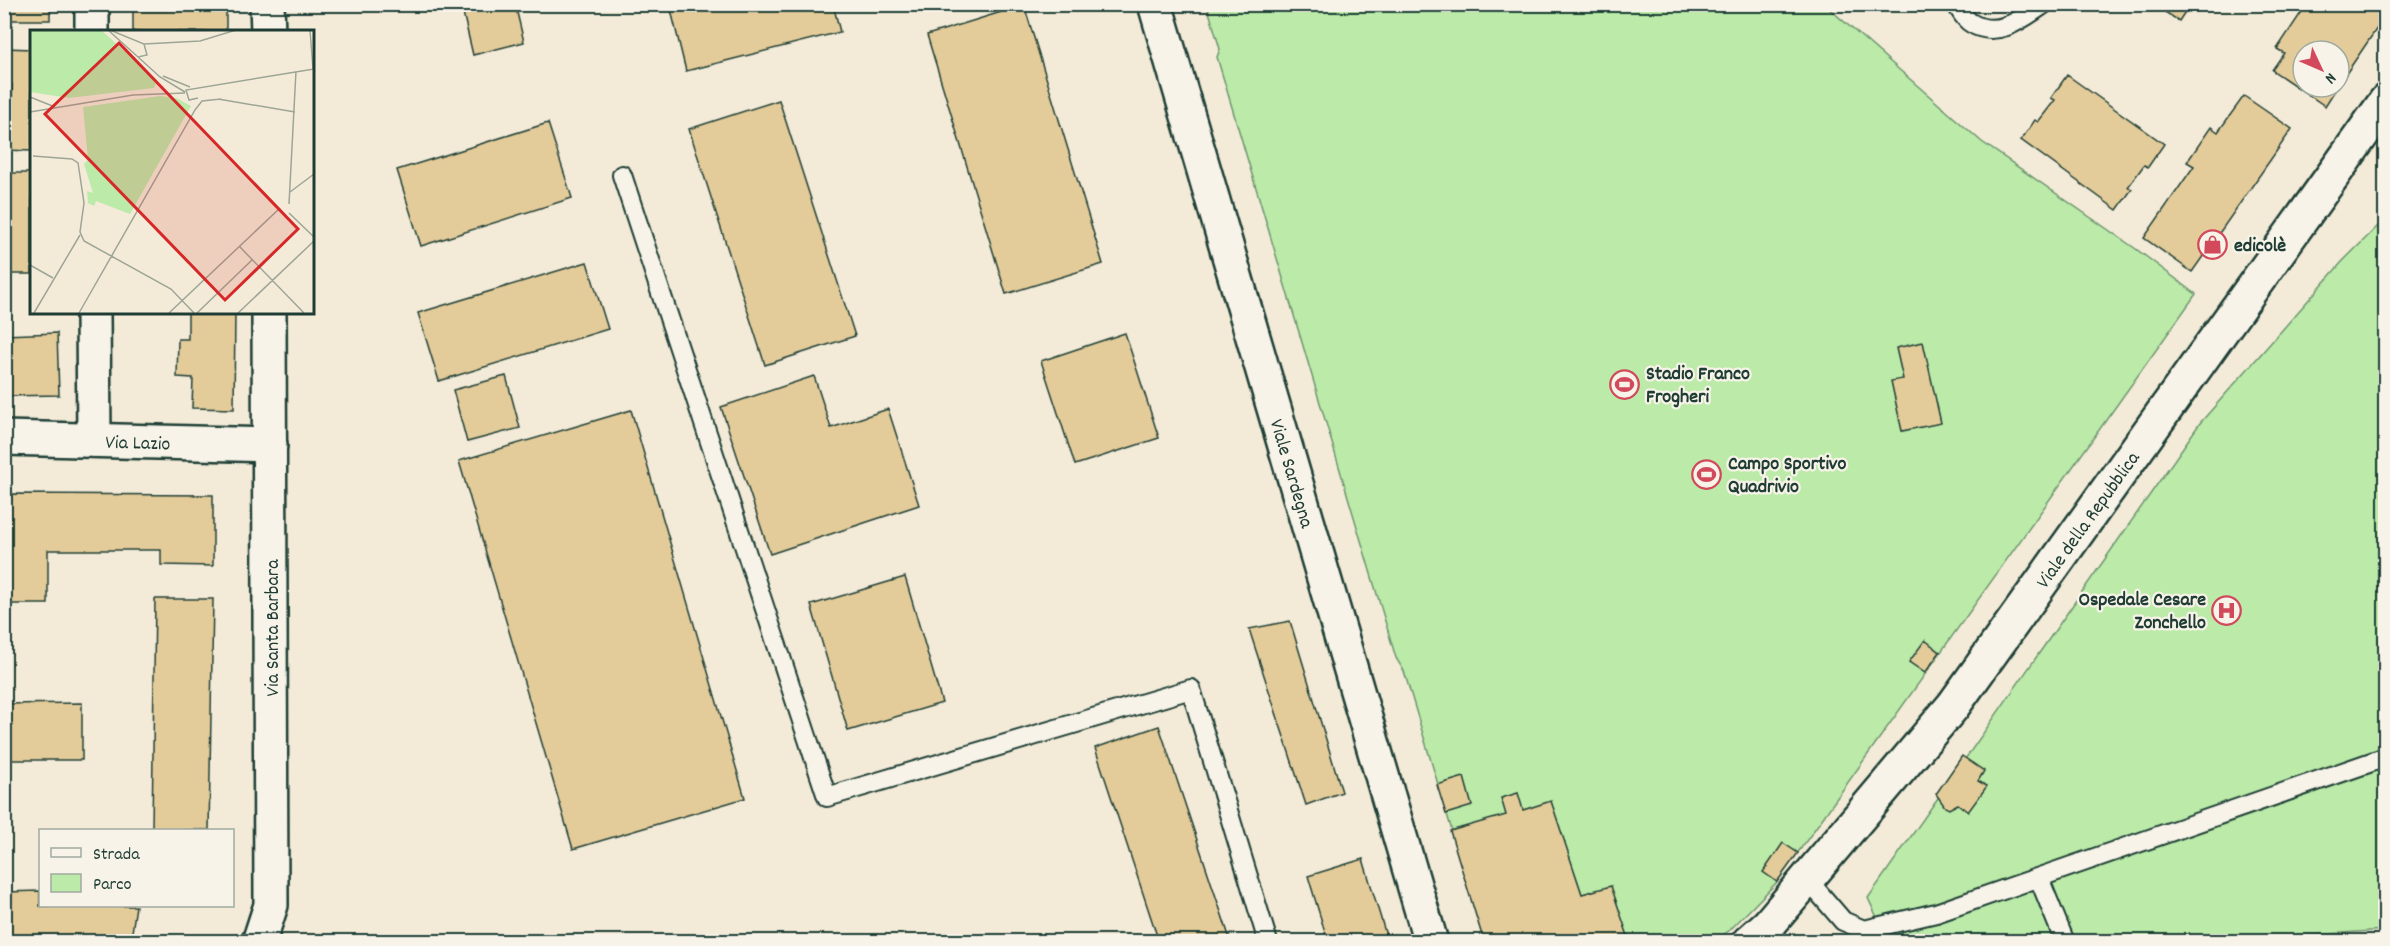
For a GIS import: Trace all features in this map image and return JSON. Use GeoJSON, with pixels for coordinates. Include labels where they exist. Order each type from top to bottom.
{"type":"FeatureCollection","features":[{"type":"Feature","properties":{"kind":"street"},"geometry":{"type":"LineString","coordinates":[[92,4],[92,30]]}},
{"type":"Feature","properties":{"kind":"street"},"geometry":{"type":"LineString","coordinates":[[267,4],[267,30]]}},
{"type":"Feature","properties":{"kind":"street","name":"Viale Sardegna"},"geometry":{"type":"LineString","coordinates":[[1155,4],[1431,942]]}},
{"type":"Feature","properties":{"kind":"street","name":"Viale della Repubblica"},"geometry":{"type":"LineString","coordinates":[[1763,936],[1807,879],[1953,706],[2384,107]]}},
{"type":"Feature","properties":{"kind":"street"},"geometry":{"type":"LineString","coordinates":[[93,314],[94,440]]}},
{"type":"Feature","properties":{"kind":"street","name":"Via Santa Barbara"},"geometry":{"type":"LineString","coordinates":[[259,942],[271,905],[269,314]]}},
{"type":"Feature","properties":{"kind":"street","name":"Via Lazio"},"geometry":{"type":"LineString","coordinates":[[4,438],[270,445]]}},
{"type":"Feature","properties":{"kind":"lane"},"geometry":{"type":"LineString","coordinates":[[1956,4],[1970,23],[1995,30],[2018,22],[2044,4]]}},
{"type":"Feature","properties":{"kind":"lane"},"geometry":{"type":"LineString","coordinates":[[622,175],[827,797],[1191,689],[1268,942]]}},
{"type":"Feature","properties":{"kind":"lane"},"geometry":{"type":"LineString","coordinates":[[1807,879],[1843,921],[1864,930],[1936,913],[2385,757]]}},
{"type":"Feature","properties":{"kind":"lane"},"geometry":{"type":"LineString","coordinates":[[2039,878],[2065,942]]}},
{"type":"Feature","properties":{"kind":"green space","name":"Stadio Franco Frogheri"},"geometry":{"type":"Polygon","coordinates":[[[1207,5],[1825,5],[1982,142],[2136,249],[2196,294],[1777,882],[1730,930],[1714,941],[1485,941],[1404,671],[1396,658],[1217,57],[1220,49],[1207,5]]]}},
{"type":"Feature","properties":{"kind":"green space","name":"Ospedale Cesare Zonchello"},"geometry":{"type":"Polygon","coordinates":[[[2385,219],[2385,930],[2217,942],[1888,941],[1868,898],[2200,423],[2342,262],[2385,219]]]}},
{"type":"Feature","properties":{"kind":"building"},"geometry":{"type":"Polygon","coordinates":[[[4,4],[50,4],[50,20],[4,20],[4,4]]]}},
{"type":"Feature","properties":{"kind":"building"},"geometry":{"type":"Polygon","coordinates":[[[165,4],[226,4],[226,30],[133,30],[133,10],[165,10],[165,4]]]}},
{"type":"Feature","properties":{"kind":"building"},"geometry":{"type":"Polygon","coordinates":[[[461,4],[515,4],[524,42],[473,55],[461,4]]]}},
{"type":"Feature","properties":{"kind":"building"},"geometry":{"type":"Polygon","coordinates":[[[693,4],[833,4],[840,32],[686,71],[671,10],[693,4]]]}},
{"type":"Feature","properties":{"kind":"building"},"geometry":{"type":"Polygon","coordinates":[[[2159,4],[2190,4],[2179,21],[2157,7],[2159,4]]]}},
{"type":"Feature","properties":{"kind":"building"},"geometry":{"type":"Polygon","coordinates":[[[2307,4],[2386,4],[2386,15],[2351,66],[2351,39],[2291,39],[2291,83],[2272,70],[2284,53],[2277,49],[2307,4]]]}},
{"type":"Feature","properties":{"kind":"building"},"geometry":{"type":"Polygon","coordinates":[[[1024,5],[1103,264],[1006,294],[927,35],[1024,5]]]}},
{"type":"Feature","properties":{"kind":"building"},"geometry":{"type":"Polygon","coordinates":[[[4,48],[30,49],[30,151],[4,150],[4,101],[12,101],[12,84],[4,84],[4,48]]]}},
{"type":"Feature","properties":{"kind":"building"},"geometry":{"type":"Polygon","coordinates":[[[2067,75],[2164,144],[2148,167],[2144,165],[2128,187],[2132,189],[2117,210],[2021,140],[2035,120],[2038,122],[2055,100],[2051,98],[2067,75]]]}},
{"type":"Feature","properties":{"kind":"building"},"geometry":{"type":"Polygon","coordinates":[[[2244,96],[2292,129],[2192,272],[2144,238],[2194,166],[2187,162],[2211,127],[2218,132],[2244,96]]]}},
{"type":"Feature","properties":{"kind":"building"},"geometry":{"type":"Polygon","coordinates":[[[2315,99],[2329,99],[2325,106],[2315,99]]]}},
{"type":"Feature","properties":{"kind":"building"},"geometry":{"type":"Polygon","coordinates":[[[779,100],[855,336],[765,365],[689,129],[779,100]]]}},
{"type":"Feature","properties":{"kind":"building"},"geometry":{"type":"Polygon","coordinates":[[[548,123],[572,198],[421,246],[397,170],[548,123]]]}},
{"type":"Feature","properties":{"kind":"building"},"geometry":{"type":"Polygon","coordinates":[[[7,173],[30,173],[30,274],[4,274],[7,173]]]}},
{"type":"Feature","properties":{"kind":"building"},"geometry":{"type":"Polygon","coordinates":[[[587,262],[608,329],[439,381],[418,313],[587,262]]]}},
{"type":"Feature","properties":{"kind":"building"},"geometry":{"type":"Polygon","coordinates":[[[188,314],[235,314],[234,409],[192,408],[193,378],[177,377],[178,339],[188,339],[188,314]]]}},
{"type":"Feature","properties":{"kind":"building"},"geometry":{"type":"Polygon","coordinates":[[[57,333],[59,395],[4,396],[4,335],[57,333]]]}},
{"type":"Feature","properties":{"kind":"building"},"geometry":{"type":"Polygon","coordinates":[[[1125,333],[1159,438],[1075,465],[1041,361],[1125,333]]]}},
{"type":"Feature","properties":{"kind":"building"},"geometry":{"type":"Polygon","coordinates":[[[1923,342],[1941,423],[1902,431],[1891,381],[1903,379],[1896,348],[1923,342]]]}},
{"type":"Feature","properties":{"kind":"building"},"geometry":{"type":"Polygon","coordinates":[[[506,376],[520,428],[467,442],[453,390],[506,376]]]}},
{"type":"Feature","properties":{"kind":"building"},"geometry":{"type":"Polygon","coordinates":[[[814,376],[831,428],[888,409],[919,505],[770,554],[721,407],[814,376]]]}},
{"type":"Feature","properties":{"kind":"building"},"geometry":{"type":"Polygon","coordinates":[[[631,410],[745,798],[573,849],[459,461],[631,410]]]}},
{"type":"Feature","properties":{"kind":"building"},"geometry":{"type":"Polygon","coordinates":[[[4,494],[213,495],[213,566],[161,565],[161,550],[48,550],[48,604],[4,604],[4,494]]]}},
{"type":"Feature","properties":{"kind":"building"},"geometry":{"type":"Polygon","coordinates":[[[905,577],[942,703],[848,731],[811,605],[905,577]]]}},
{"type":"Feature","properties":{"kind":"building"},"geometry":{"type":"Polygon","coordinates":[[[155,599],[213,599],[209,829],[152,829],[155,599]]]}},
{"type":"Feature","properties":{"kind":"building"},"geometry":{"type":"Polygon","coordinates":[[[1290,621],[1342,792],[1306,805],[1249,629],[1290,621]]]}},
{"type":"Feature","properties":{"kind":"building"},"geometry":{"type":"Polygon","coordinates":[[[1925,640],[1940,652],[1925,673],[1909,662],[1925,640]]]}},
{"type":"Feature","properties":{"kind":"building"},"geometry":{"type":"Polygon","coordinates":[[[82,703],[82,760],[4,760],[4,704],[82,703]]]}},
{"type":"Feature","properties":{"kind":"building"},"geometry":{"type":"Polygon","coordinates":[[[1159,726],[1231,942],[1159,942],[1095,748],[1159,726]]]}},
{"type":"Feature","properties":{"kind":"building"},"geometry":{"type":"Polygon","coordinates":[[[1962,756],[1984,771],[1978,781],[1987,786],[1968,812],[1958,804],[1949,809],[1945,807],[1936,794],[1962,756]]]}},
{"type":"Feature","properties":{"kind":"building"},"geometry":{"type":"Polygon","coordinates":[[[1464,777],[1472,806],[1446,814],[1437,785],[1464,777]]]}},
{"type":"Feature","properties":{"kind":"building"},"geometry":{"type":"Polygon","coordinates":[[[1518,793],[1523,810],[1551,801],[1582,894],[1611,886],[1630,942],[1484,942],[1450,831],[1506,815],[1501,798],[1518,793]]]}},
{"type":"Feature","properties":{"kind":"building"},"geometry":{"type":"Polygon","coordinates":[[[1783,843],[1798,853],[1777,882],[1763,872],[1783,843]]]}},
{"type":"Feature","properties":{"kind":"building"},"geometry":{"type":"Polygon","coordinates":[[[1363,859],[1388,942],[1328,942],[1308,876],[1363,859]]]}},
{"type":"Feature","properties":{"kind":"building"},"geometry":{"type":"Polygon","coordinates":[[[39,891],[39,907],[136,907],[132,932],[127,942],[4,942],[4,892],[39,891]]]}},
{"type":"Feature","properties":{"kind":"place","name":"edicolè"},"geometry":{"type":"Point","coordinates":[2213,244]}},
{"type":"Feature","properties":{"kind":"place","name":"Stadio Franco Frogheri"},"geometry":{"type":"Point","coordinates":[1625,384]}},
{"type":"Feature","properties":{"kind":"place","name":"Campo Sportivo Quadrivio"},"geometry":{"type":"Point","coordinates":[1707,474]}},
{"type":"Feature","properties":{"kind":"place","name":"Ospedale Cesare Zonchello"},"geometry":{"type":"Point","coordinates":[2227,610]}}]}
